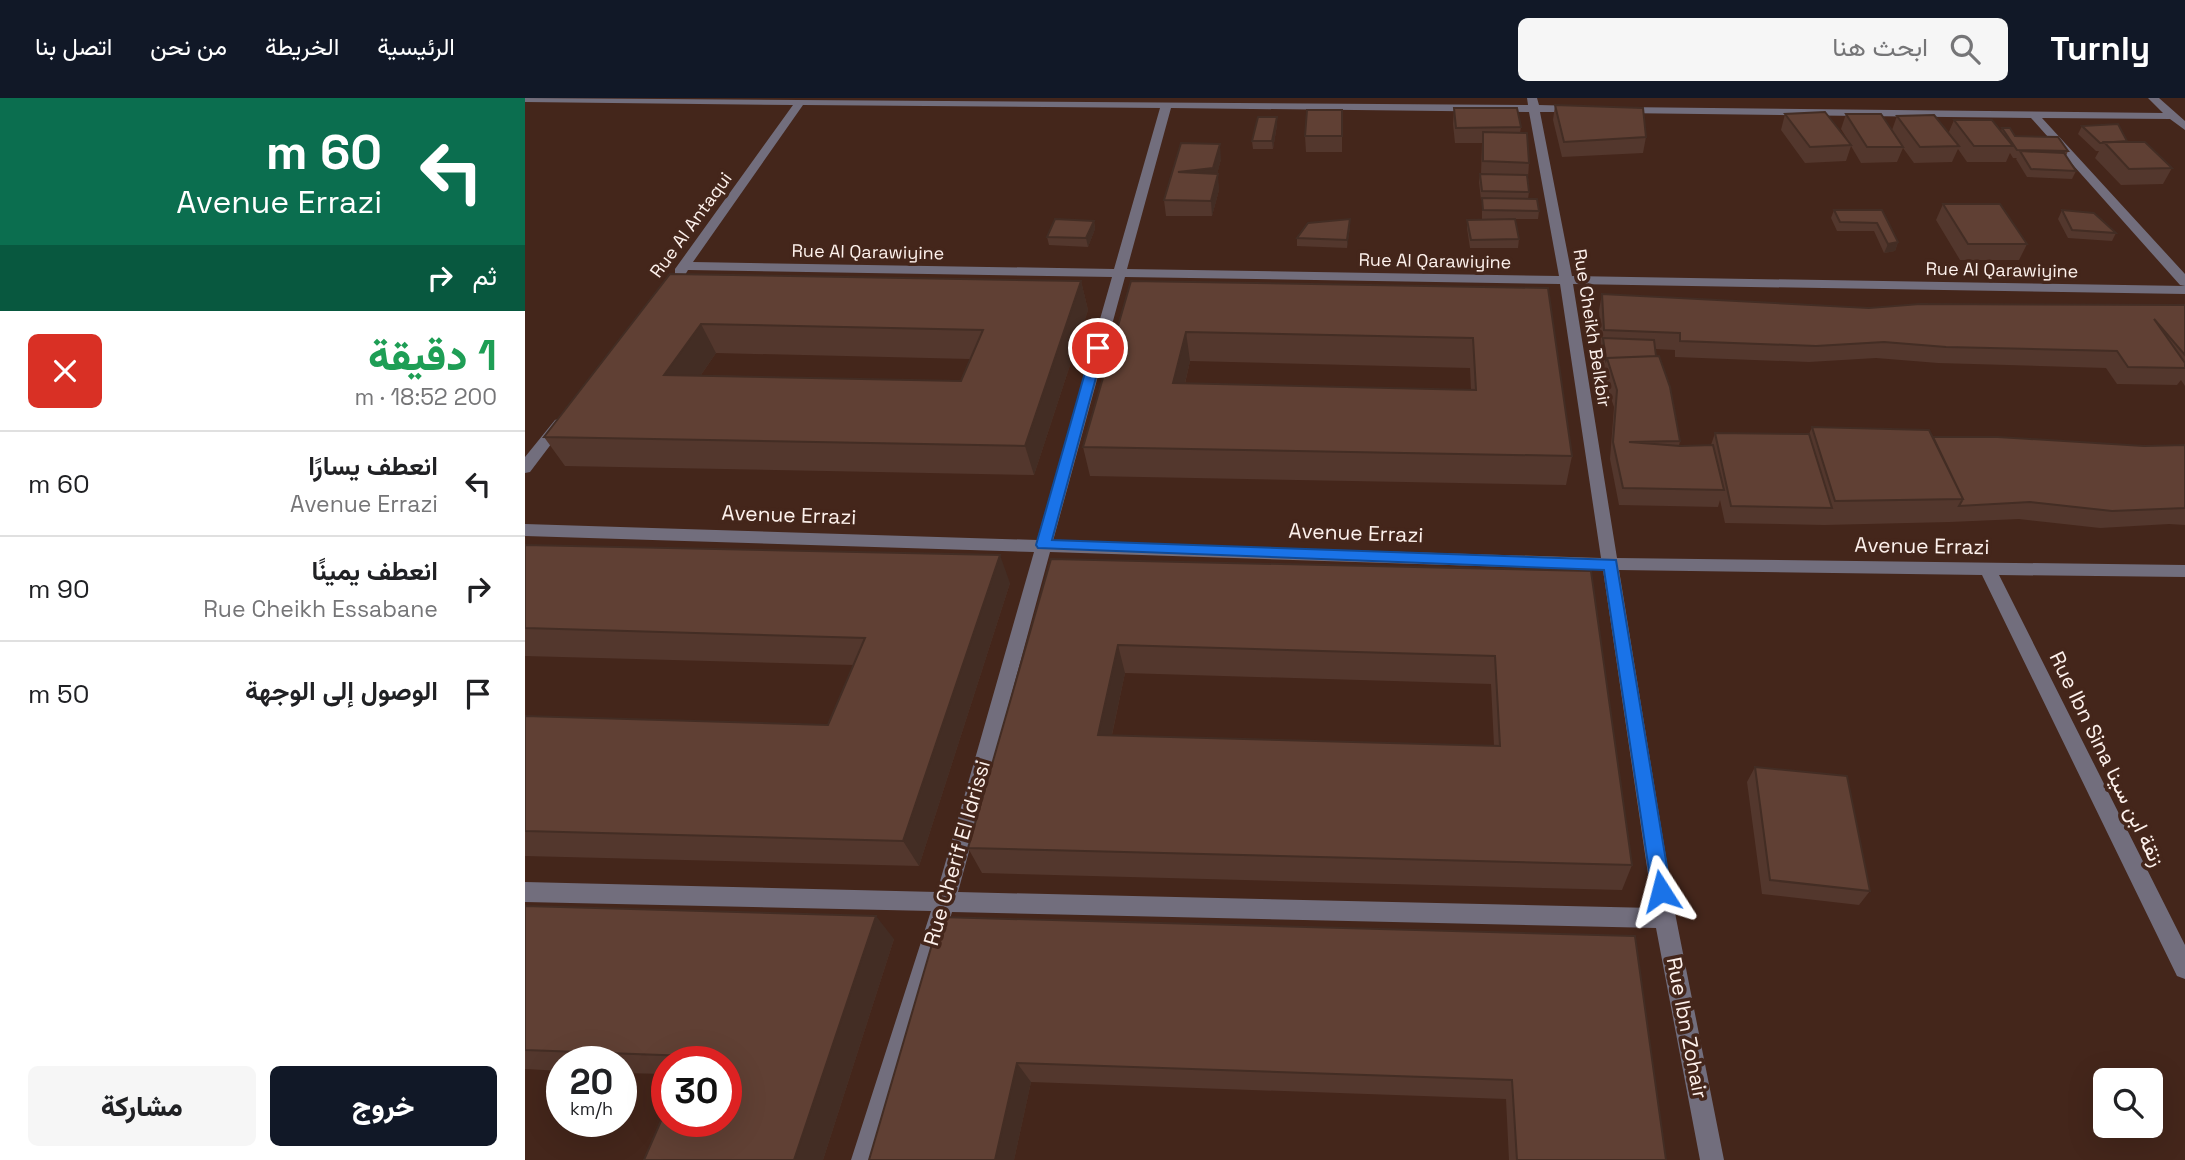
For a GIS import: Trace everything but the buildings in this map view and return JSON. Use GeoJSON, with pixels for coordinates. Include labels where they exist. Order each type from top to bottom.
{"type":"FeatureCollection","features":[{"type":"Feature","properties":{"kind":"street"},"geometry":{"type":"LineString","coordinates":[[2153,98],[2185,127]]}},
{"type":"Feature","properties":{"kind":"street"},"geometry":{"type":"LineString","coordinates":[[525,99],[802,99],[1166,106],[1533,103],[1590,109]]}},
{"type":"Feature","properties":{"kind":"street","name":"Rue Al Antaqui"},"geometry":{"type":"LineString","coordinates":[[668,287],[802,99]]}},
{"type":"Feature","properties":{"kind":"street","name":"Rue Cheikh Belkbir"},"geometry":{"type":"LineString","coordinates":[[1533,103],[1566,281],[1611,564]]}},
{"type":"Feature","properties":{"kind":"street","name":"Rue Cherif El Idrissi"},"geometry":{"type":"LineString","coordinates":[[863,1160],[945,901],[1166,106]]}},
{"type":"Feature","properties":{"kind":"street"},"geometry":{"type":"LineString","coordinates":[[1604,109],[2172,116]]}},
{"type":"Feature","properties":{"kind":"street"},"geometry":{"type":"LineString","coordinates":[[2034,115],[2185,282]]}},
{"type":"Feature","properties":{"kind":"street","name":"Rue Al Qarawiyine"},"geometry":{"type":"LineString","coordinates":[[685,266],[2185,290]]}},
{"type":"Feature","properties":{"kind":"street"},"geometry":{"type":"LineString","coordinates":[[525,468],[568,414]]}},
{"type":"Feature","properties":{"kind":"street","name":"Avenue Errazi"},"geometry":{"type":"LineString","coordinates":[[525,530],[1611,564],[2185,571]]}},
{"type":"Feature","properties":{"kind":"street","name":"Rue Ibn Zohair"},"geometry":{"type":"LineString","coordinates":[[1611,564],[1665,918],[1712,1160]]}},
{"type":"Feature","properties":{"kind":"street","name":"Rue Ibn Sina زنقة ابن سينا"},"geometry":{"type":"LineString","coordinates":[[1988,570],[2185,968]]}},
{"type":"Feature","properties":{"kind":"street"},"geometry":{"type":"LineString","coordinates":[[525,892],[1665,918]]}},
{"type":"Feature","properties":{"kind":"route"},"geometry":{"type":"LineString","coordinates":[[1098,348],[1043,545],[1611,564],[1661,891]]}}]}
